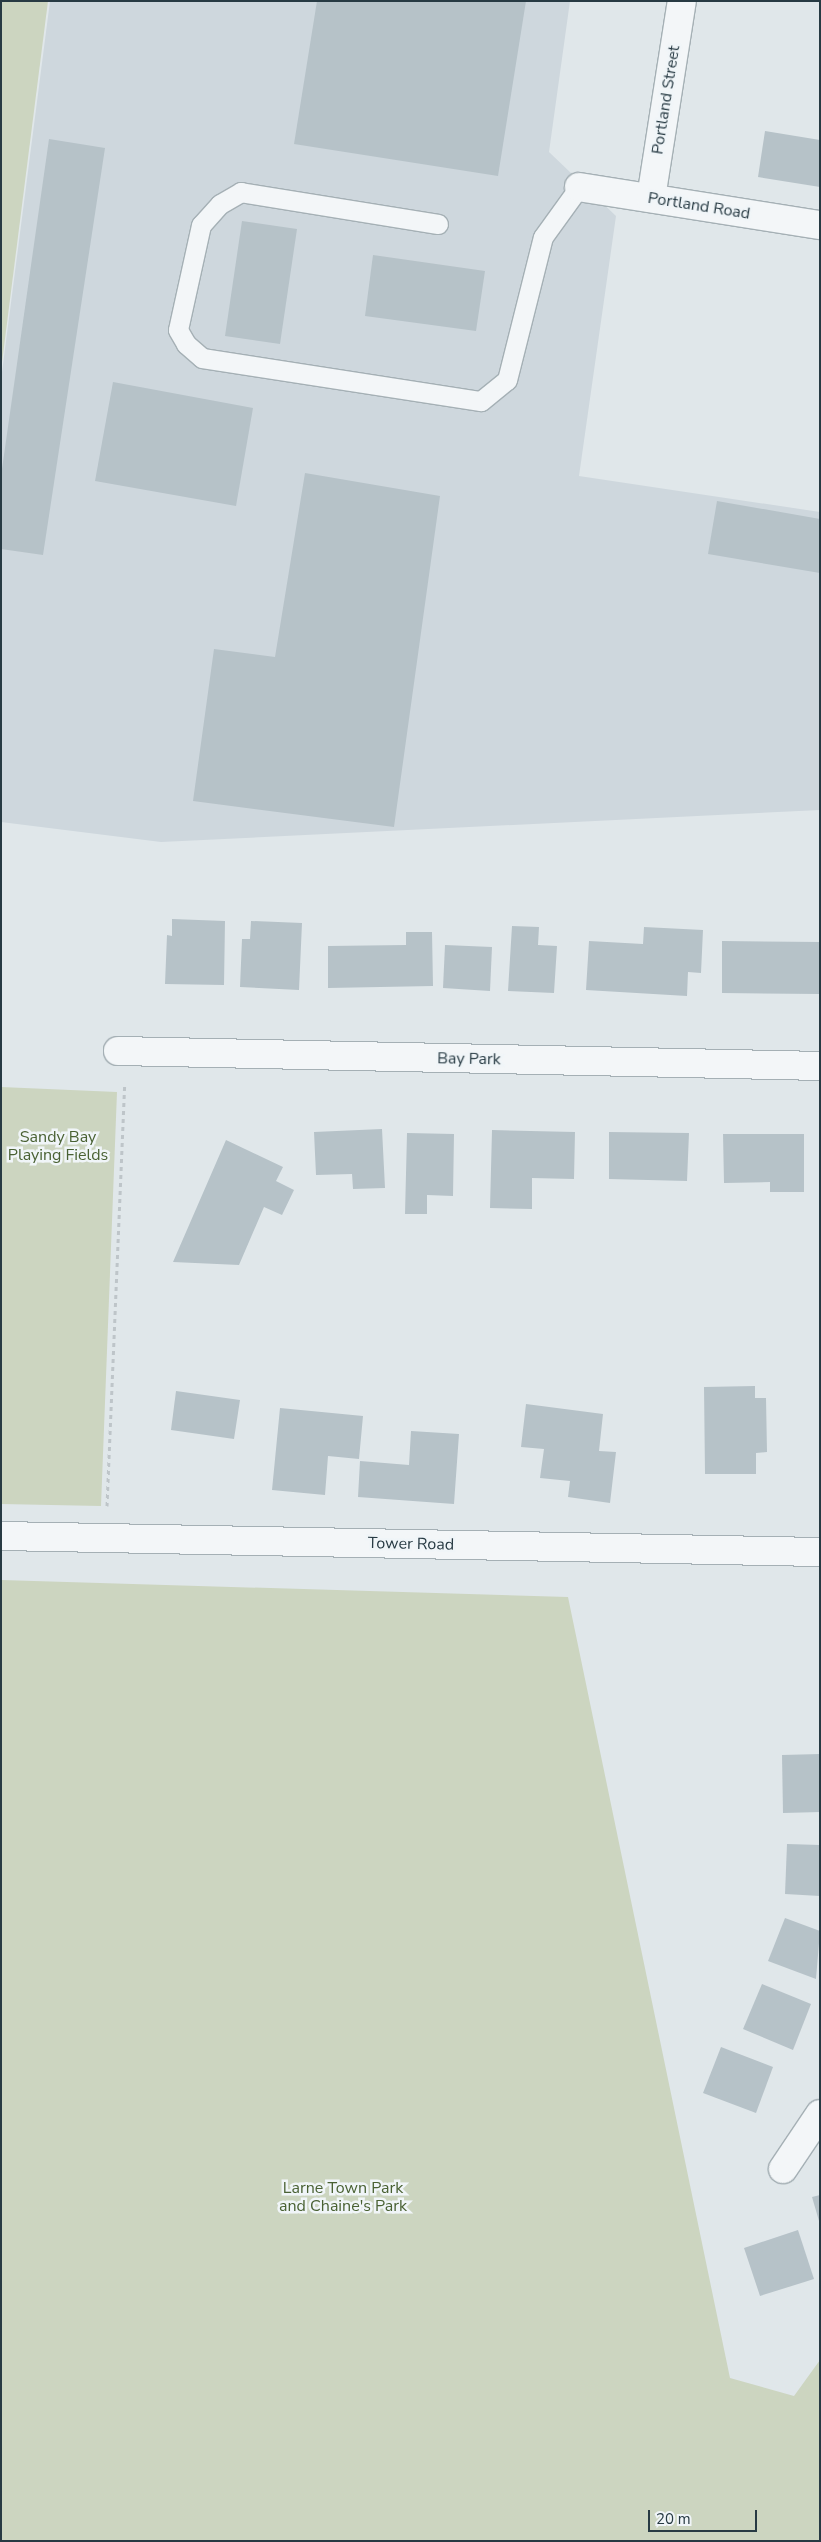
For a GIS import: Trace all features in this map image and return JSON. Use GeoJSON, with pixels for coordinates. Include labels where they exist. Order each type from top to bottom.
{"type":"FeatureCollection","features":[{"type":"Feature","properties":{"kind":"street","name":"Portland Street"},"geometry":{"type":"LineString","coordinates":[[651,198],[682,1]]}},
{"type":"Feature","properties":{"kind":"street","name":"Portland Road"},"geometry":{"type":"LineString","coordinates":[[579,187],[820,225]]}},
{"type":"Feature","properties":{"kind":"street","name":"Bay Park"},"geometry":{"type":"LineString","coordinates":[[123,1052],[820,1066]]}},
{"type":"Feature","properties":{"kind":"street","name":"Tower Road"},"geometry":{"type":"LineString","coordinates":[[1,1536],[820,1552]]}},
{"type":"Feature","properties":{"kind":"street"},"geometry":{"type":"LineString","coordinates":[[783,2169],[820,2114]]}},
{"type":"Feature","properties":{"kind":"lane"},"geometry":{"type":"LineString","coordinates":[[438,224],[241,192],[220,204],[202,225],[178,330],[186,344],[202,358],[481,401],[507,380],[543,237],[579,187]]}},
{"type":"Feature","properties":{"kind":"path"},"geometry":{"type":"LineString","coordinates":[[106,1538],[123,1052]]}},
{"type":"Feature","properties":{"kind":"shaded area"},"geometry":{"type":"Polygon","coordinates":[[[50,1],[570,1],[549,152],[616,216],[579,476],[820,512],[820,810],[161,842],[1,822],[1,380],[50,1]]]}},
{"type":"Feature","properties":{"kind":"green space"},"geometry":{"type":"Polygon","coordinates":[[[1,1],[48,1],[1,370],[1,1]]]}},
{"type":"Feature","properties":{"kind":"green space","name":"Sandy Bay Playing Fields"},"geometry":{"type":"Polygon","coordinates":[[[1,1087],[117,1092],[101,1506],[1,1504],[1,1087]]]}},
{"type":"Feature","properties":{"kind":"green space","name":"Larne Town Park and Chaine's Park"},"geometry":{"type":"Polygon","coordinates":[[[1,1580],[568,1597],[730,2378],[794,2396],[820,2360],[820,2541],[1,2541],[1,1580]]]}},
{"type":"Feature","properties":{"kind":"building"},"geometry":{"type":"Polygon","coordinates":[[[317,1],[526,1],[498,176],[294,144],[317,1]]]}},
{"type":"Feature","properties":{"kind":"building"},"geometry":{"type":"Polygon","coordinates":[[[765,131],[820,140],[820,187],[758,177],[765,131]]]}},
{"type":"Feature","properties":{"kind":"building"},"geometry":{"type":"Polygon","coordinates":[[[49,139],[105,148],[43,555],[1,549],[1,476],[49,139]]]}},
{"type":"Feature","properties":{"kind":"building"},"geometry":{"type":"Polygon","coordinates":[[[242,221],[297,229],[280,344],[225,336],[242,221]]]}},
{"type":"Feature","properties":{"kind":"building"},"geometry":{"type":"Polygon","coordinates":[[[373,255],[485,271],[476,331],[365,316],[373,255]]]}},
{"type":"Feature","properties":{"kind":"building"},"geometry":{"type":"Polygon","coordinates":[[[113,382],[253,408],[236,506],[95,481],[113,382]]]}},
{"type":"Feature","properties":{"kind":"building"},"geometry":{"type":"Polygon","coordinates":[[[305,473],[440,496],[394,827],[193,801],[214,649],[275,657],[305,473]]]}},
{"type":"Feature","properties":{"kind":"building"},"geometry":{"type":"Polygon","coordinates":[[[717,501],[820,519],[820,573],[708,554],[717,501]]]}},
{"type":"Feature","properties":{"kind":"building"},"geometry":{"type":"Polygon","coordinates":[[[172,919],[225,921],[224,985],[165,984],[167,935],[172,936],[172,919]]]}},
{"type":"Feature","properties":{"kind":"building"},"geometry":{"type":"Polygon","coordinates":[[[251,921],[302,923],[299,990],[240,987],[242,939],[250,939],[251,921]]]}},
{"type":"Feature","properties":{"kind":"building"},"geometry":{"type":"Polygon","coordinates":[[[512,926],[539,927],[538,945],[557,946],[554,993],[508,991],[512,926]]]}},
{"type":"Feature","properties":{"kind":"building"},"geometry":{"type":"Polygon","coordinates":[[[644,927],[703,930],[701,973],[688,972],[687,996],[586,990],[589,941],[643,944],[644,927]]]}},
{"type":"Feature","properties":{"kind":"building"},"geometry":{"type":"Polygon","coordinates":[[[406,932],[432,932],[433,986],[328,988],[328,946],[406,945],[406,932]]]}},
{"type":"Feature","properties":{"kind":"building"},"geometry":{"type":"Polygon","coordinates":[[[722,941],[820,942],[820,994],[722,993],[722,941]]]}},
{"type":"Feature","properties":{"kind":"building"},"geometry":{"type":"Polygon","coordinates":[[[445,945],[492,947],[490,991],[443,988],[445,945]]]}},
{"type":"Feature","properties":{"kind":"building"},"geometry":{"type":"Polygon","coordinates":[[[382,1129],[385,1188],[353,1189],[352,1174],[316,1175],[314,1132],[382,1129]]]}},
{"type":"Feature","properties":{"kind":"building"},"geometry":{"type":"Polygon","coordinates":[[[492,1130],[575,1132],[574,1179],[532,1178],[532,1209],[490,1208],[492,1130]]]}},
{"type":"Feature","properties":{"kind":"building"},"geometry":{"type":"Polygon","coordinates":[[[609,1132],[689,1133],[687,1181],[609,1179],[609,1132]]]}},
{"type":"Feature","properties":{"kind":"building"},"geometry":{"type":"Polygon","coordinates":[[[407,1133],[454,1134],[453,1196],[427,1195],[427,1214],[405,1214],[407,1133]]]}},
{"type":"Feature","properties":{"kind":"building"},"geometry":{"type":"Polygon","coordinates":[[[723,1134],[804,1134],[804,1192],[770,1192],[770,1182],[724,1183],[723,1134]]]}},
{"type":"Feature","properties":{"kind":"building"},"geometry":{"type":"Polygon","coordinates":[[[226,1140],[283,1167],[276,1181],[294,1190],[282,1215],[264,1207],[239,1265],[173,1262],[226,1140]]]}},
{"type":"Feature","properties":{"kind":"building"},"geometry":{"type":"Polygon","coordinates":[[[755,1386],[755,1398],[766,1398],[767,1452],[756,1453],[756,1474],[705,1474],[704,1387],[755,1386]]]}},
{"type":"Feature","properties":{"kind":"building"},"geometry":{"type":"Polygon","coordinates":[[[176,1391],[240,1400],[234,1439],[171,1430],[176,1391]]]}},
{"type":"Feature","properties":{"kind":"building"},"geometry":{"type":"Polygon","coordinates":[[[526,1404],[603,1414],[599,1451],[616,1452],[610,1503],[568,1497],[570,1481],[540,1478],[544,1449],[521,1447],[526,1404]]]}},
{"type":"Feature","properties":{"kind":"building"},"geometry":{"type":"Polygon","coordinates":[[[280,1408],[363,1416],[359,1459],[328,1456],[325,1495],[272,1490],[280,1408]]]}},
{"type":"Feature","properties":{"kind":"building"},"geometry":{"type":"Polygon","coordinates":[[[411,1431],[459,1434],[454,1504],[358,1497],[360,1461],[409,1465],[411,1431]]]}},
{"type":"Feature","properties":{"kind":"building"},"geometry":{"type":"Polygon","coordinates":[[[820,1754],[820,1812],[783,1813],[782,1755],[820,1754]]]}},
{"type":"Feature","properties":{"kind":"building"},"geometry":{"type":"Polygon","coordinates":[[[787,1844],[820,1845],[820,1896],[785,1894],[787,1844]]]}},
{"type":"Feature","properties":{"kind":"building"},"geometry":{"type":"Polygon","coordinates":[[[785,1918],[820,1931],[816,1979],[768,1961],[785,1918]]]}},
{"type":"Feature","properties":{"kind":"building"},"geometry":{"type":"Polygon","coordinates":[[[762,1984],[811,2004],[793,2050],[743,2029],[762,1984]]]}},
{"type":"Feature","properties":{"kind":"building"},"geometry":{"type":"Polygon","coordinates":[[[721,2047],[773,2067],[756,2113],[703,2093],[721,2047]]]}},
{"type":"Feature","properties":{"kind":"building"},"geometry":{"type":"Polygon","coordinates":[[[820,2195],[820,2221],[819,2221],[812,2197],[820,2195]]]}},
{"type":"Feature","properties":{"kind":"building"},"geometry":{"type":"Polygon","coordinates":[[[798,2230],[814,2279],[760,2296],[744,2248],[798,2230]]]}}]}
